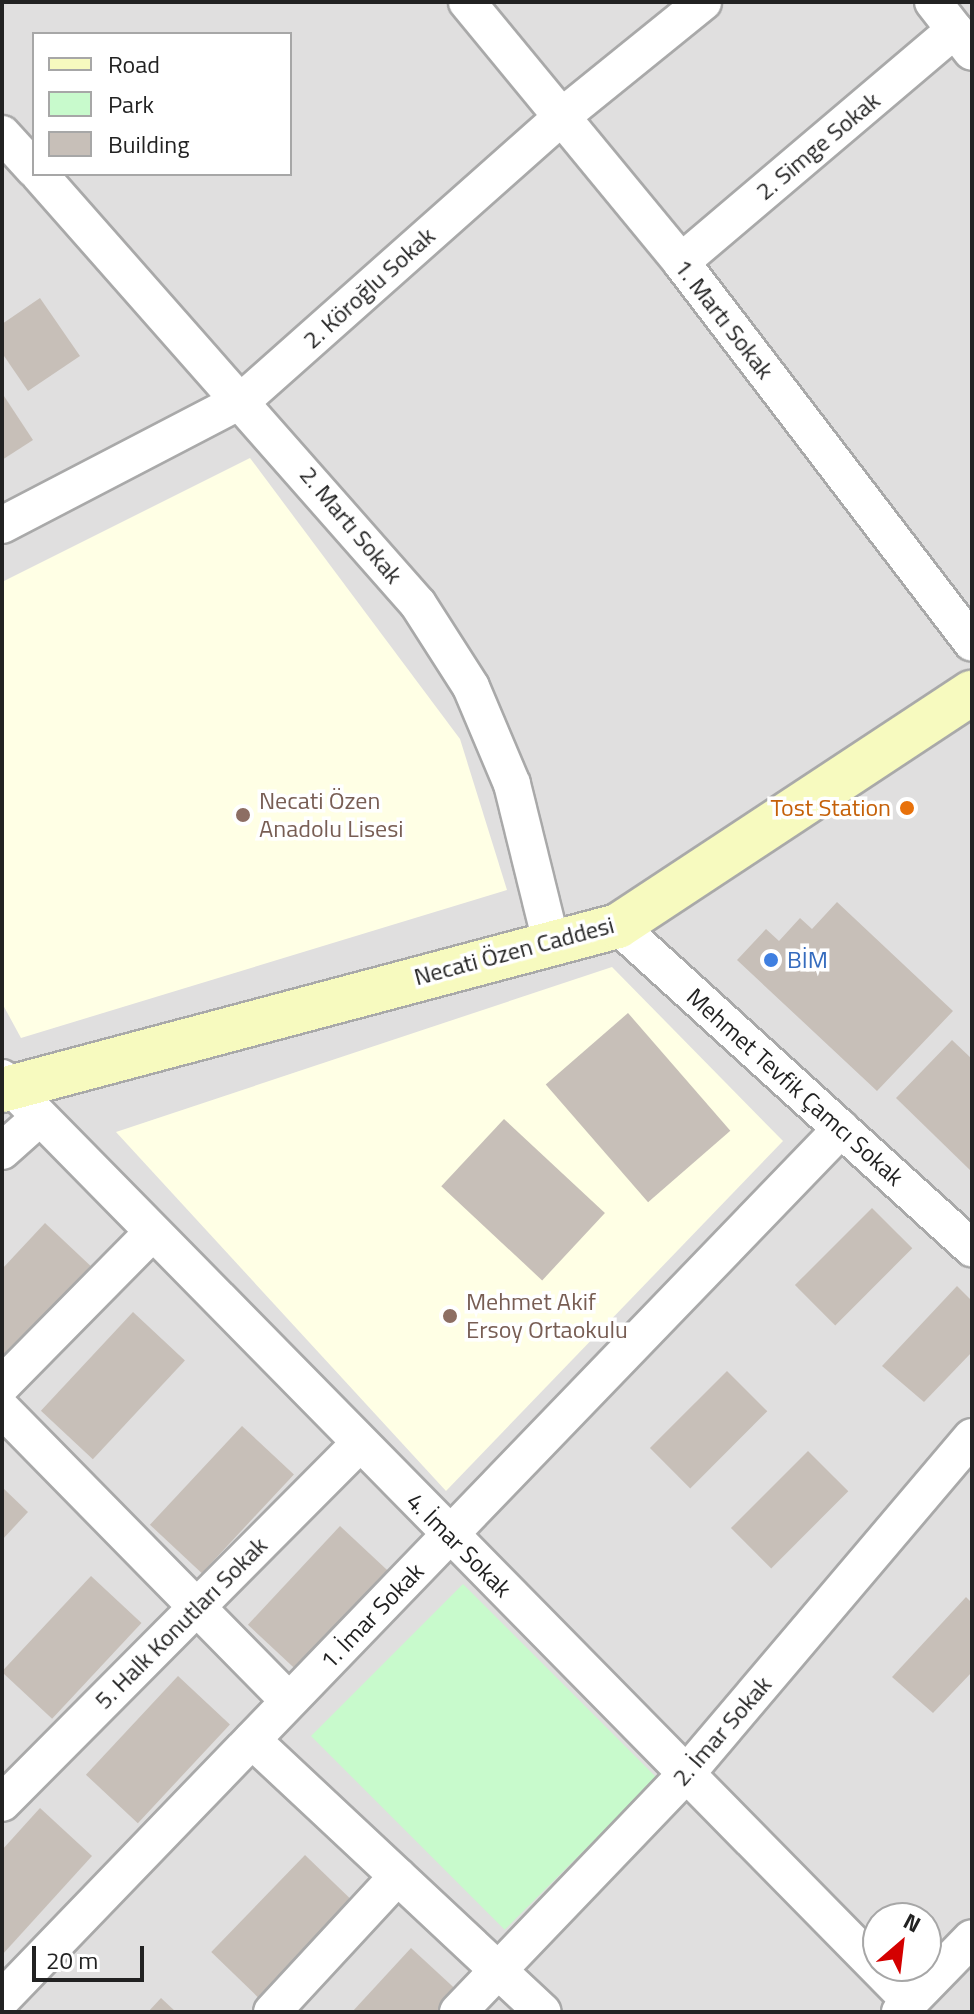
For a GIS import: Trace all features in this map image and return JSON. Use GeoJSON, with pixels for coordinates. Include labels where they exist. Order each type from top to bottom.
{"type":"FeatureCollection","features":[{"type":"Feature","properties":{"kind":"street","name":"1. Martı Sokak"},"geometry":{"type":"LineString","coordinates":[[467,2],[681,262],[972,642]]}},
{"type":"Feature","properties":{"kind":"street","name":"2. Köroğlu Sokak"},"geometry":{"type":"LineString","coordinates":[[2,525],[244,399],[560,118],[703,2]]}},
{"type":"Feature","properties":{"kind":"street","name":"2. Simge Sokak"},"geometry":{"type":"LineString","coordinates":[[681,262],[953,28]]}},
{"type":"Feature","properties":{"kind":"street"},"geometry":{"type":"LineString","coordinates":[[2,134],[32,167]]}},
{"type":"Feature","properties":{"kind":"street","name":"2. Martı Sokak"},"geometry":{"type":"LineString","coordinates":[[41,176],[244,399],[418,604],[471,687],[512,784],[551,942]]}},
{"type":"Feature","properties":{"kind":"street","name":"Necati Özen Caddesi"},"geometry":{"type":"LineString","coordinates":[[4,1085],[618,926],[972,693]]}},
{"type":"Feature","properties":{"kind":"street","name":"Mehmet Tevfik Çamcı Sokak"},"geometry":{"type":"LineString","coordinates":[[618,926],[972,1248]]}},
{"type":"Feature","properties":{"kind":"street","name":"4. İmar Sokak"},"geometry":{"type":"LineString","coordinates":[[4,1085],[686,1774],[905,2007]]}},
{"type":"Feature","properties":{"kind":"street"},"geometry":{"type":"LineString","coordinates":[[2,1151],[38,1119]]}},
{"type":"Feature","properties":{"kind":"street","name":"1. İmar Sokak"},"geometry":{"type":"LineString","coordinates":[[2,1999],[841,1129]]}},
{"type":"Feature","properties":{"kind":"street"},"geometry":{"type":"LineString","coordinates":[[2,1385],[151,1234]]}},
{"type":"Feature","properties":{"kind":"street"},"geometry":{"type":"LineString","coordinates":[[2,1409],[289,1701]]}},
{"type":"Feature","properties":{"kind":"street","name":"2. İmar Sokak"},"geometry":{"type":"LineString","coordinates":[[458,2012],[686,1774],[972,1437]]}},
{"type":"Feature","properties":{"kind":"street","name":"5. Halk Konutları Sokak"},"geometry":{"type":"LineString","coordinates":[[2,1803],[359,1444]]}},
{"type":"Feature","properties":{"kind":"street"},"geometry":{"type":"LineString","coordinates":[[252,1740],[543,2012]]}},
{"type":"Feature","properties":{"kind":"street"},"geometry":{"type":"LineString","coordinates":[[272,2012],[398,1876]]}},
{"type":"Feature","properties":{"kind":"street"},"geometry":{"type":"LineString","coordinates":[[905,2007],[972,1938]]}},
{"type":"Feature","properties":{"kind":"shaded area"},"geometry":{"type":"Polygon","coordinates":[[[2,2],[972,2],[972,2012],[2,2012],[2,2]]]}},
{"type":"Feature","properties":{"kind":"shaded area","name":"Necati Özen Anadolu Lisesi"},"geometry":{"type":"Polygon","coordinates":[[[250,458],[460,739],[507,890],[21,1038],[2,1003],[2,582],[250,458]]]}},
{"type":"Feature","properties":{"kind":"shaded area","name":"Mehmet Akif Ersoy Ortaokulu"},"geometry":{"type":"Polygon","coordinates":[[[612,967],[783,1141],[446,1491],[116,1132],[612,967]]]}},
{"type":"Feature","properties":{"kind":"green space"},"geometry":{"type":"Polygon","coordinates":[[[463,1584],[657,1778],[505,1930],[311,1736],[463,1584]]]}},
{"type":"Feature","properties":{"kind":"building"},"geometry":{"type":"Polygon","coordinates":[[[40,298],[80,356],[28,391],[2,353],[2,324],[40,298]]]}},
{"type":"Feature","properties":{"kind":"building"},"geometry":{"type":"Polygon","coordinates":[[[2,393],[33,440],[2,460],[2,393]]]}},
{"type":"Feature","properties":{"kind":"building"},"geometry":{"type":"Polygon","coordinates":[[[837,902],[953,1011],[877,1091],[737,960],[766,929],[779,941],[800,918],[812,929],[837,902]]]}},
{"type":"Feature","properties":{"kind":"building"},"geometry":{"type":"Polygon","coordinates":[[[628,1013],[730,1131],[648,1202],[546,1085],[628,1013]]]}},
{"type":"Feature","properties":{"kind":"building"},"geometry":{"type":"Polygon","coordinates":[[[952,1040],[972,1059],[972,1172],[896,1098],[952,1040]]]}},
{"type":"Feature","properties":{"kind":"building"},"geometry":{"type":"Polygon","coordinates":[[[504,1119],[605,1213],[542,1280],[441,1186],[504,1119]]]}},
{"type":"Feature","properties":{"kind":"building"},"geometry":{"type":"Polygon","coordinates":[[[872,1208],[912,1248],[835,1325],[795,1285],[872,1208]]]}},
{"type":"Feature","properties":{"kind":"building"},"geometry":{"type":"Polygon","coordinates":[[[45,1223],[96,1271],[2,1371],[2,1269],[45,1223]]]}},
{"type":"Feature","properties":{"kind":"building"},"geometry":{"type":"Polygon","coordinates":[[[957,1286],[972,1301],[972,1352],[924,1402],[882,1366],[957,1286]]]}},
{"type":"Feature","properties":{"kind":"building"},"geometry":{"type":"Polygon","coordinates":[[[133,1312],[185,1360],[93,1459],[41,1411],[133,1312]]]}},
{"type":"Feature","properties":{"kind":"building"},"geometry":{"type":"Polygon","coordinates":[[[727,1371],[767,1411],[690,1488],[650,1448],[727,1371]]]}},
{"type":"Feature","properties":{"kind":"building"},"geometry":{"type":"Polygon","coordinates":[[[242,1426],[294,1474],[202,1573],[150,1525],[242,1426]]]}},
{"type":"Feature","properties":{"kind":"building"},"geometry":{"type":"Polygon","coordinates":[[[808,1451],[848,1491],[771,1568],[731,1528],[808,1451]]]}},
{"type":"Feature","properties":{"kind":"building"},"geometry":{"type":"Polygon","coordinates":[[[2,1487],[28,1512],[2,1540],[2,1487]]]}},
{"type":"Feature","properties":{"kind":"building"},"geometry":{"type":"Polygon","coordinates":[[[340,1526],[392,1574],[300,1673],[248,1625],[340,1526]]]}},
{"type":"Feature","properties":{"kind":"building"},"geometry":{"type":"Polygon","coordinates":[[[91,1576],[141,1623],[52,1719],[2,1671],[91,1576]]]}},
{"type":"Feature","properties":{"kind":"building"},"geometry":{"type":"Polygon","coordinates":[[[966,1597],[972,1603],[972,1672],[933,1713],[892,1677],[966,1597]]]}},
{"type":"Feature","properties":{"kind":"building"},"geometry":{"type":"Polygon","coordinates":[[[178,1676],[230,1724],[138,1823],[86,1775],[178,1676]]]}},
{"type":"Feature","properties":{"kind":"building"},"geometry":{"type":"Polygon","coordinates":[[[40,1808],[92,1856],[2,1955],[2,1850],[40,1808]]]}},
{"type":"Feature","properties":{"kind":"building"},"geometry":{"type":"Polygon","coordinates":[[[305,1855],[356,1904],[262,2001],[211,1952],[305,1855]]]}},
{"type":"Feature","properties":{"kind":"building"},"geometry":{"type":"Polygon","coordinates":[[[411,1948],[463,1996],[448,2012],[352,2012],[411,1948]]]}},
{"type":"Feature","properties":{"kind":"building"},"geometry":{"type":"Polygon","coordinates":[[[161,1998],[176,2012],[148,2012],[161,1998]]]}},
{"type":"Feature","properties":{"kind":"place","name":"Tost Station"},"geometry":{"type":"Point","coordinates":[907,808]}},
{"type":"Feature","properties":{"kind":"place","name":"Necati Özen Anadolu Lisesi"},"geometry":{"type":"Point","coordinates":[243,815]}},
{"type":"Feature","properties":{"kind":"place","name":"BİM"},"geometry":{"type":"Point","coordinates":[771,960]}},
{"type":"Feature","properties":{"kind":"place","name":"Mehmet Akif Ersoy Ortaokulu"},"geometry":{"type":"Point","coordinates":[450,1316]}}]}
